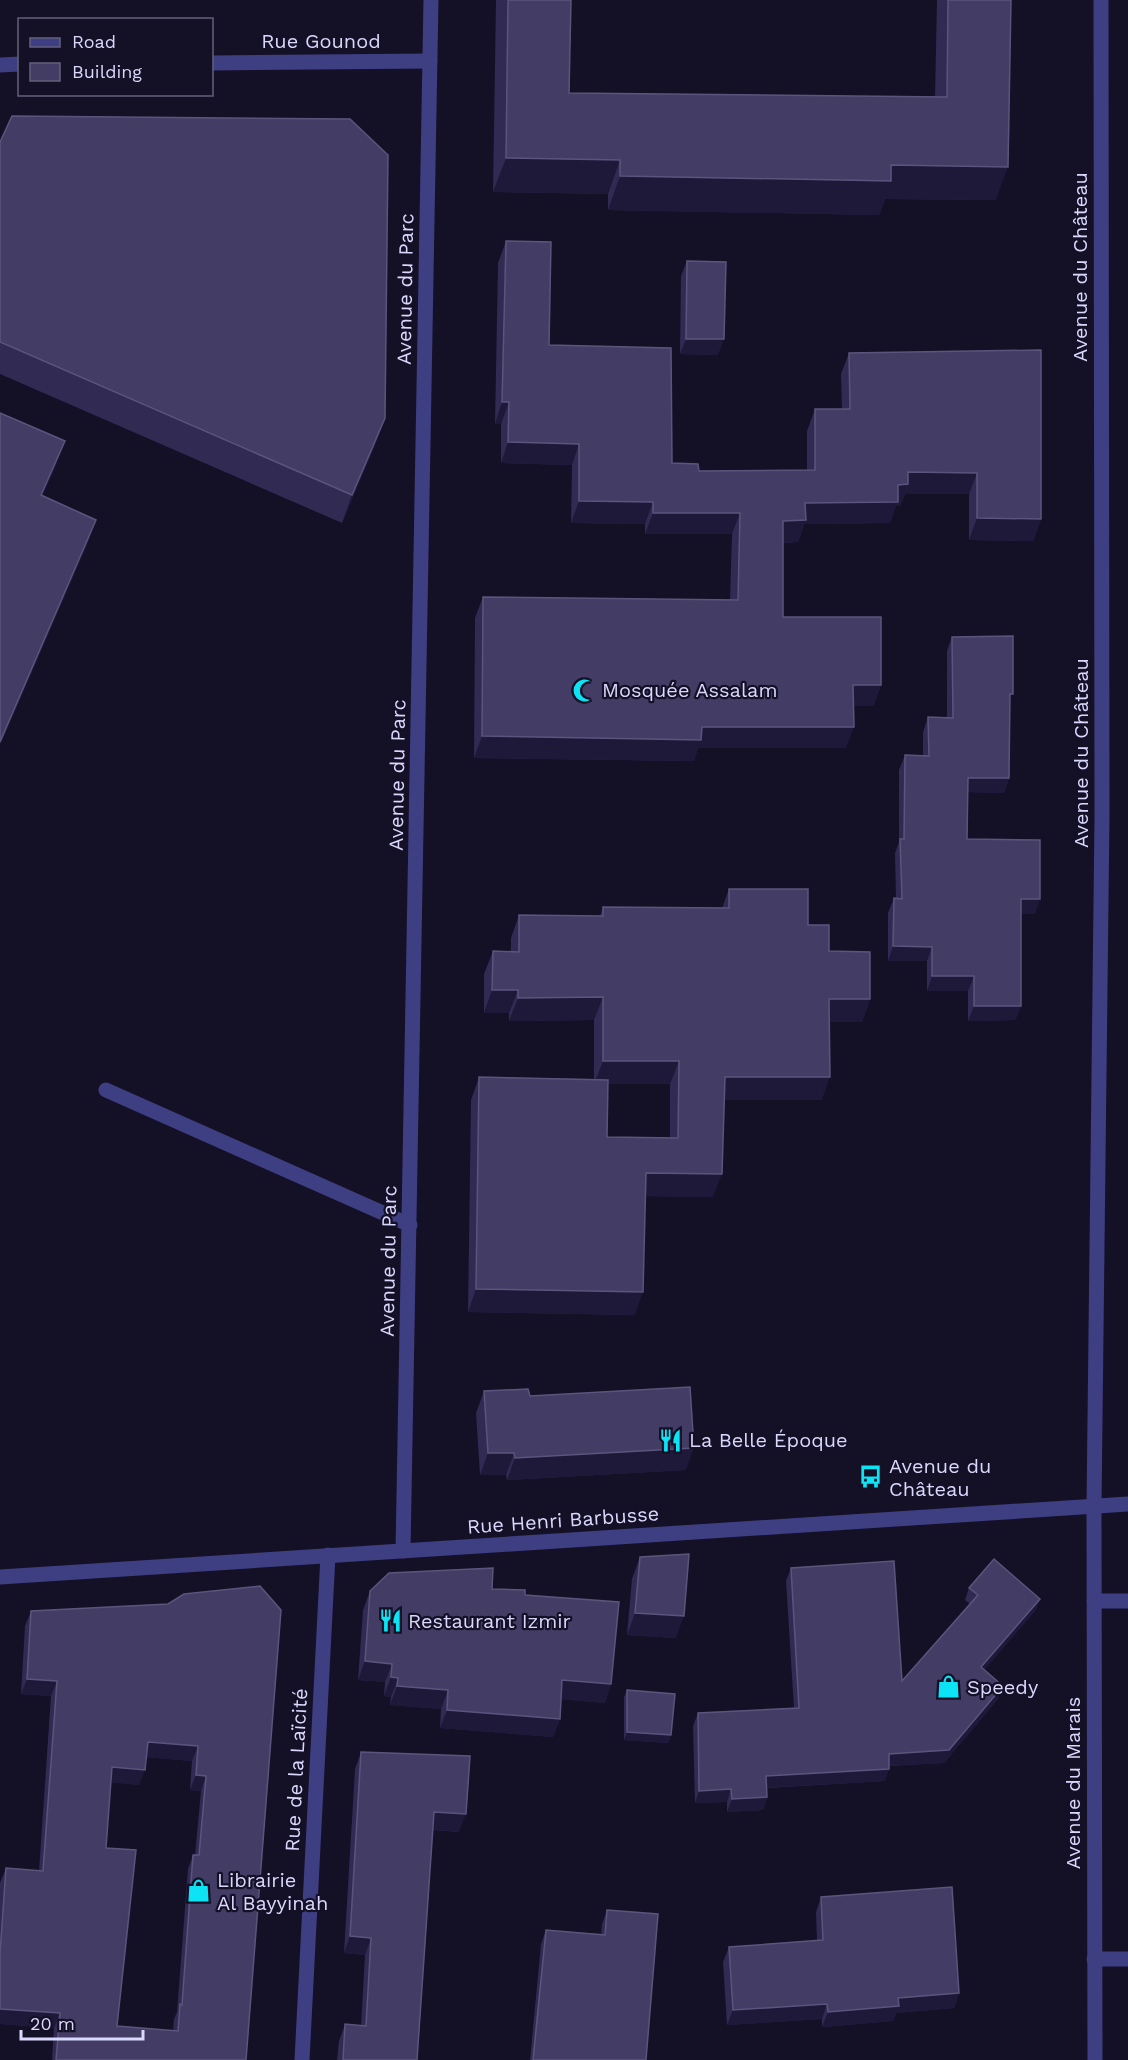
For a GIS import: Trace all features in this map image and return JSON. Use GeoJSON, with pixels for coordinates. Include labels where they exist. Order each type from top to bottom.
{"type":"FeatureCollection","features":[{"type":"Feature","properties":{"kind":"street","name":"Avenue du Parc"},"geometry":{"type":"LineString","coordinates":[[403,1551],[431,0]]}},
{"type":"Feature","properties":{"kind":"street","name":"Avenue du Château"},"geometry":{"type":"LineString","coordinates":[[1094,1506],[1102,828],[1101,0]]}},
{"type":"Feature","properties":{"kind":"street","name":"Rue Gounod"},"geometry":{"type":"LineString","coordinates":[[213,63],[430,62]]}},
{"type":"Feature","properties":{"kind":"street"},"geometry":{"type":"LineString","coordinates":[[0,64],[18,64]]}},
{"type":"Feature","properties":{"kind":"street"},"geometry":{"type":"LineString","coordinates":[[106,1090],[410,1225]]}},
{"type":"Feature","properties":{"kind":"street","name":"Rue Henri Barbusse"},"geometry":{"type":"LineString","coordinates":[[0,1577],[1128,1504]]}},
{"type":"Feature","properties":{"kind":"street","name":"Avenue du Marais"},"geometry":{"type":"LineString","coordinates":[[1094,1506],[1095,2060]]}},
{"type":"Feature","properties":{"kind":"street","name":"Rue de la Laïcité"},"geometry":{"type":"LineString","coordinates":[[302,2060],[328,1555]]}},
{"type":"Feature","properties":{"kind":"street"},"geometry":{"type":"LineString","coordinates":[[1094,1601],[1128,1600]]}},
{"type":"Feature","properties":{"kind":"street"},"geometry":{"type":"LineString","coordinates":[[1094,1959],[1128,1959]]}},
{"type":"Feature","properties":{"kind":"building"},"geometry":{"type":"Polygon","coordinates":[[[508,0],[571,0],[569,93],[947,97],[948,0],[1011,0],[1008,167],[891,165],[891,181],[620,176],[620,160],[506,158],[508,0]]]}},
{"type":"Feature","properties":{"kind":"building"},"geometry":{"type":"Polygon","coordinates":[[[12,116],[350,119],[388,155],[385,418],[352,495],[0,342],[0,142],[12,116]]]}},
{"type":"Feature","properties":{"kind":"building"},"geometry":{"type":"Polygon","coordinates":[[[506,241],[551,242],[549,345],[671,348],[672,463],[698,464],[699,471],[815,470],[815,409],[850,409],[849,353],[1041,350],[1041,519],[977,518],[977,473],[908,472],[908,484],[898,485],[898,502],[805,503],[806,520],[783,521],[783,617],[881,617],[881,685],[853,685],[854,727],[702,727],[701,740],[482,736],[483,597],[738,600],[740,513],[653,513],[653,502],[579,501],[579,444],[508,442],[509,402],[502,402],[506,241]]]}},
{"type":"Feature","properties":{"kind":"building"},"geometry":{"type":"Polygon","coordinates":[[[687,261],[726,262],[724,339],[686,339],[687,261]]]}},
{"type":"Feature","properties":{"kind":"building"},"geometry":{"type":"Polygon","coordinates":[[[0,413],[65,441],[41,495],[96,520],[0,742],[0,413]]]}},
{"type":"Feature","properties":{"kind":"building"},"geometry":{"type":"Polygon","coordinates":[[[1013,636],[1009,778],[968,778],[967,839],[1040,840],[1040,899],[1021,899],[1021,1006],[974,1006],[974,976],[932,976],[932,947],[893,946],[894,898],[902,899],[900,839],[904,839],[905,755],[929,756],[928,717],[953,718],[952,637],[1013,636]]]}},
{"type":"Feature","properties":{"kind":"building"},"geometry":{"type":"Polygon","coordinates":[[[729,889],[808,889],[808,925],[829,925],[829,951],[870,952],[870,999],[829,999],[830,1077],[725,1077],[722,1174],[646,1173],[643,1292],[476,1289],[479,1077],[608,1080],[607,1137],[678,1138],[679,1061],[603,1061],[603,997],[518,998],[518,990],[492,990],[493,951],[519,952],[519,915],[603,916],[603,907],[729,908],[729,889]]]}},
{"type":"Feature","properties":{"kind":"building"},"geometry":{"type":"Polygon","coordinates":[[[690,1387],[694,1448],[515,1458],[514,1453],[488,1453],[484,1391],[528,1389],[530,1396],[690,1387]]]}},
{"type":"Feature","properties":{"kind":"building"},"geometry":{"type":"Polygon","coordinates":[[[689,1554],[684,1616],[635,1613],[640,1557],[689,1554]]]}},
{"type":"Feature","properties":{"kind":"building"},"geometry":{"type":"Polygon","coordinates":[[[994,1559],[1040,1599],[981,1667],[1003,1686],[949,1750],[889,1754],[889,1769],[766,1776],[767,1797],[732,1799],[731,1789],[699,1791],[698,1713],[799,1708],[791,1568],[894,1561],[902,1681],[978,1595],[969,1588],[994,1559]]]}},
{"type":"Feature","properties":{"kind":"building"},"geometry":{"type":"Polygon","coordinates":[[[493,1568],[492,1589],[525,1590],[525,1595],[619,1602],[611,1684],[562,1680],[560,1719],[447,1710],[448,1690],[397,1686],[398,1678],[391,1677],[392,1664],[365,1661],[370,1591],[389,1573],[493,1568]]]}},
{"type":"Feature","properties":{"kind":"building"},"geometry":{"type":"Polygon","coordinates":[[[260,1586],[281,1610],[246,2060],[56,2060],[60,2013],[0,2009],[0,1954],[6,1868],[43,1871],[57,1681],[27,1679],[31,1611],[168,1604],[184,1594],[260,1586]],[[148,1742],[145,1770],[112,1767],[106,1848],[136,1850],[117,2026],[178,2031],[193,1855],[199,1855],[206,1776],[196,1775],[198,1746],[148,1742]]]}},
{"type":"Feature","properties":{"kind":"building"},"geometry":{"type":"Polygon","coordinates":[[[627,1690],[675,1694],[671,1735],[627,1732],[627,1690]]]}},
{"type":"Feature","properties":{"kind":"building"},"geometry":{"type":"Polygon","coordinates":[[[361,1752],[470,1756],[466,1814],[434,1812],[417,2060],[343,2060],[345,2024],[366,2026],[371,1938],[350,1936],[361,1752]]]}},
{"type":"Feature","properties":{"kind":"building"},"geometry":{"type":"Polygon","coordinates":[[[952,1887],[959,1993],[898,1998],[899,2006],[828,2012],[827,2004],[733,2010],[729,1947],[823,1940],[821,1897],[952,1887]]]}},
{"type":"Feature","properties":{"kind":"building"},"geometry":{"type":"Polygon","coordinates":[[[607,1910],[658,1914],[646,2060],[533,2060],[546,1930],[605,1935],[607,1910]]]}},
{"type":"Feature","properties":{"kind":"place","name":"Mosquée Assalam"},"geometry":{"type":"Point","coordinates":[584,690]}},
{"type":"Feature","properties":{"kind":"place","name":"La Belle Époque"},"geometry":{"type":"Point","coordinates":[671,1440]}},
{"type":"Feature","properties":{"kind":"place","name":"Avenue du Château"},"geometry":{"type":"Point","coordinates":[871,1477]}},
{"type":"Feature","properties":{"kind":"place","name":"Restaurant Izmir"},"geometry":{"type":"Point","coordinates":[390,1621]}},
{"type":"Feature","properties":{"kind":"place","name":"Speedy"},"geometry":{"type":"Point","coordinates":[949,1687]}},
{"type":"Feature","properties":{"kind":"place","name":"Librairie Al Bayyinah"},"geometry":{"type":"Point","coordinates":[199,1891]}}]}
